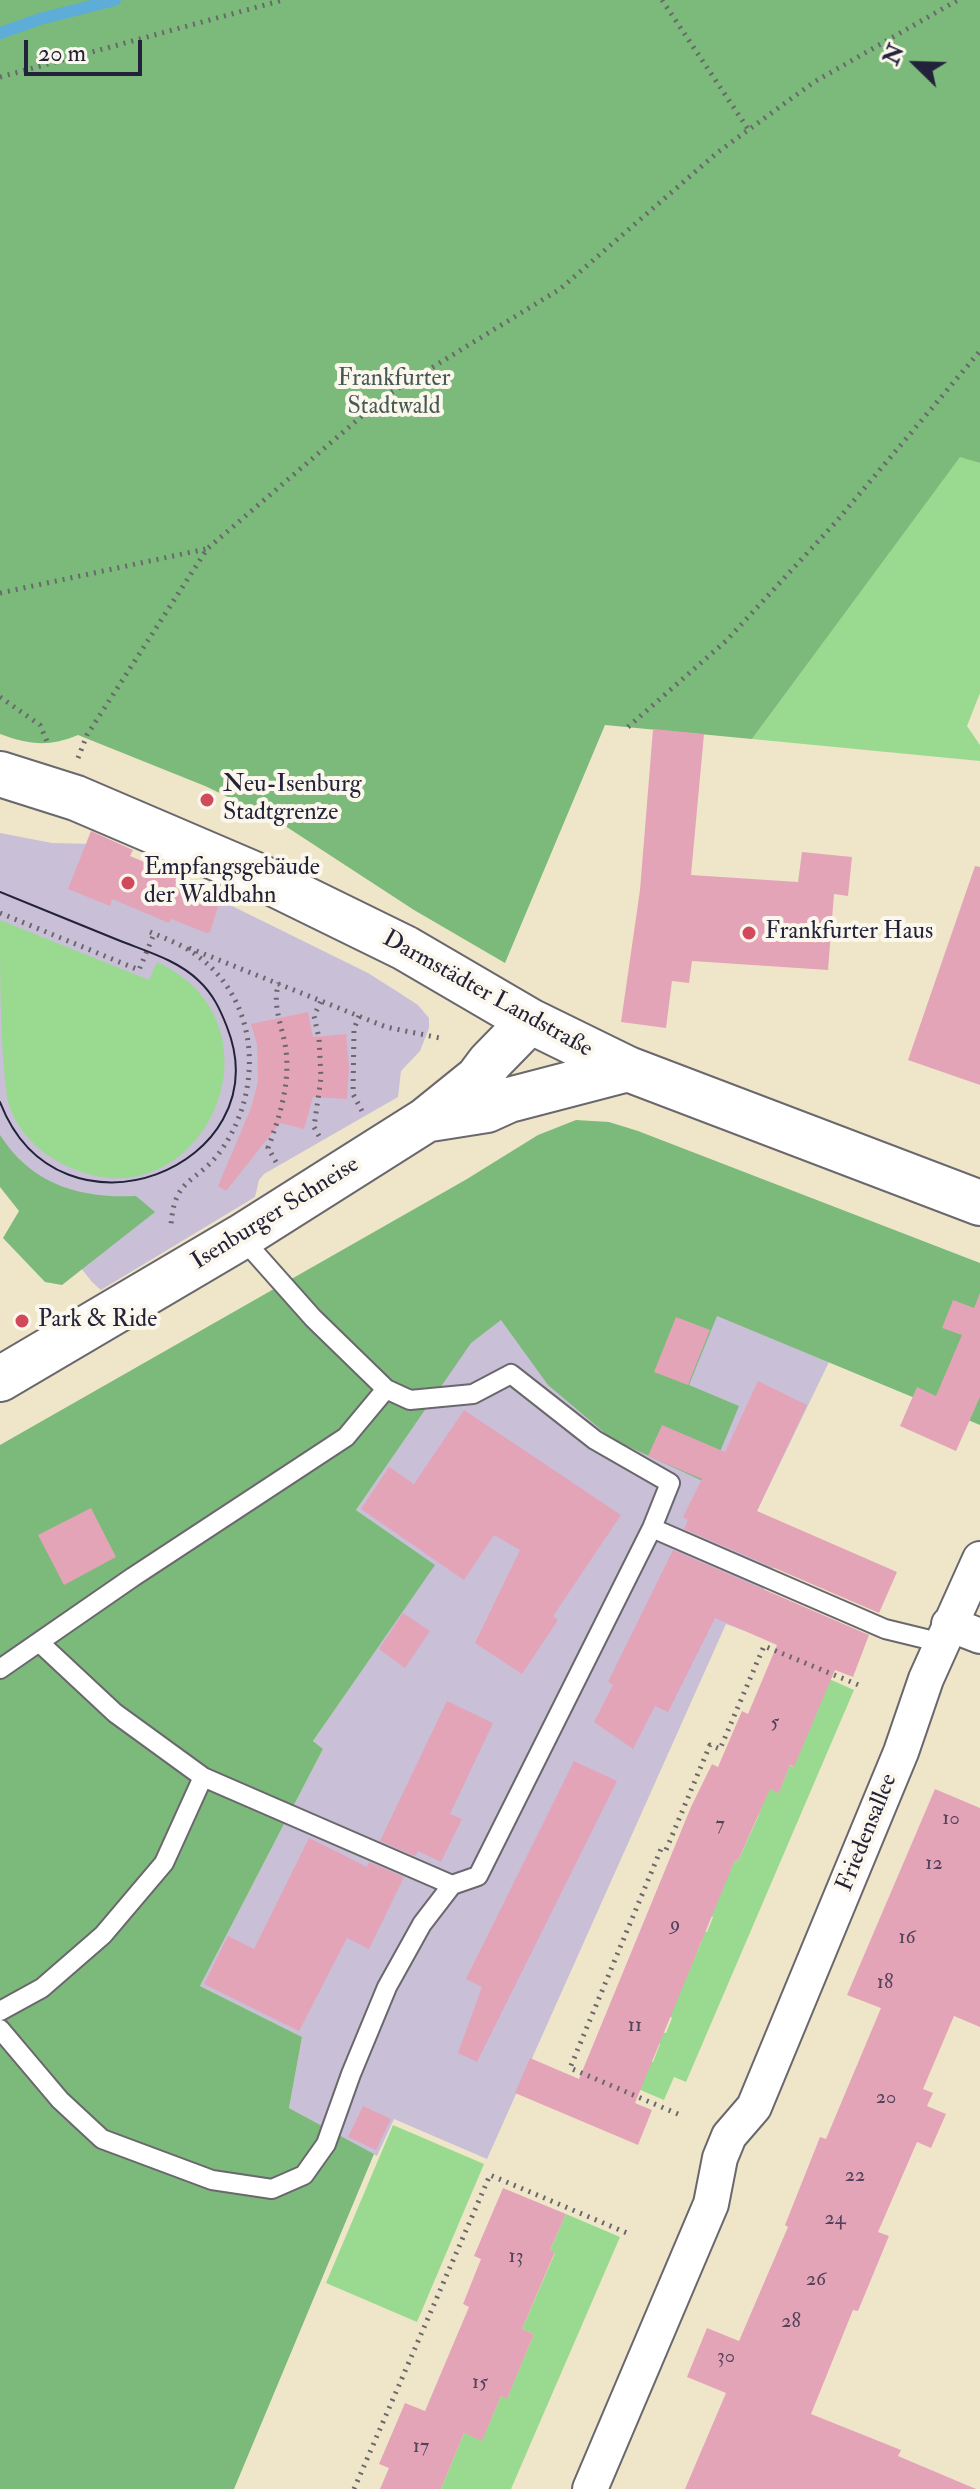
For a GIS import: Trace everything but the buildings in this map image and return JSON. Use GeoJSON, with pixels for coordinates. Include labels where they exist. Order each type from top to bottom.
{"type":"FeatureCollection","features":[{"type":"Feature","properties":{"kind":"main road","name":"Darmstädter Landstraße"},"geometry":{"type":"LineString","coordinates":[[0,774],[68,795],[242,869],[417,955],[530,1021],[628,1069],[980,1203]]}},
{"type":"Feature","properties":{"kind":"main road","name":"Isenburger Schneise"},"geometry":{"type":"LineString","coordinates":[[0,1379],[241,1237],[426,1120],[478,1078],[530,1021]]}},
{"type":"Feature","properties":{"kind":"main road"},"geometry":{"type":"LineString","coordinates":[[426,1120],[487,1110],[509,1100],[628,1069]]}},
{"type":"Feature","properties":{"kind":"street","name":"Friedensallee"},"geometry":{"type":"LineString","coordinates":[[590,2489],[711,2204],[720,2158],[729,2136],[754,2107],[901,1752],[956,1636],[980,1559]]}},
{"type":"Feature","properties":{"kind":"lane"},"geometry":{"type":"LineString","coordinates":[[0,2029],[60,2100],[102,2139],[212,2180],[272,2189],[304,2175],[326,2144],[387,1987],[422,1924],[452,1885],[478,1876],[652,1528],[670,1483],[595,1440],[511,1374],[473,1394],[410,1400],[386,1389],[323,1328],[241,1237]]}},
{"type":"Feature","properties":{"kind":"lane"},"geometry":{"type":"LineString","coordinates":[[0,1669],[346,1437],[386,1389]]}},
{"type":"Feature","properties":{"kind":"lane"},"geometry":{"type":"LineString","coordinates":[[652,1528],[885,1629],[926,1639],[956,1636]]}},
{"type":"Feature","properties":{"kind":"lane"},"geometry":{"type":"LineString","coordinates":[[40,1643],[115,1713],[203,1777],[452,1885]]}},
{"type":"Feature","properties":{"kind":"lane"},"geometry":{"type":"LineString","coordinates":[[0,2011],[42,1988],[103,1935],[164,1863],[203,1777]]}},
{"type":"Feature","properties":{"kind":"path"},"geometry":{"type":"LineString","coordinates":[[0,77],[283,0]]}},
{"type":"Feature","properties":{"kind":"path"},"geometry":{"type":"LineString","coordinates":[[662,0],[748,129]]}},
{"type":"Feature","properties":{"kind":"path"},"geometry":{"type":"LineString","coordinates":[[68,795],[87,735],[207,549],[384,397],[560,289],[748,129],[814,82],[958,0]]}},
{"type":"Feature","properties":{"kind":"path"},"geometry":{"type":"LineString","coordinates":[[628,727],[727,640],[835,523],[980,351]]}},
{"type":"Feature","properties":{"kind":"path"},"geometry":{"type":"LineString","coordinates":[[0,593],[207,549]]}},
{"type":"Feature","properties":{"kind":"path"},"geometry":{"type":"LineString","coordinates":[[0,913],[139,970],[152,933],[386,1027],[440,1038]]}},
{"type":"Feature","properties":{"kind":"path"},"geometry":{"type":"LineString","coordinates":[[169,940],[200,957],[225,983],[242,1015],[251,1049],[250,1085],[240,1119],[222,1150],[199,1176],[183,1185],[177,1193],[171,1226]]}},
{"type":"Feature","properties":{"kind":"path"},"geometry":{"type":"LineString","coordinates":[[276,1162],[268,1148],[285,1094],[286,1052],[274,996],[279,983]]}},
{"type":"Feature","properties":{"kind":"path"},"geometry":{"type":"LineString","coordinates":[[319,1136],[314,1127],[321,1078],[319,1038],[314,1016],[321,1001]]}},
{"type":"Feature","properties":{"kind":"path"},"geometry":{"type":"LineString","coordinates":[[359,1016],[354,1029],[353,1094],[362,1111]]}},
{"type":"Feature","properties":{"kind":"path"},"geometry":{"type":"LineString","coordinates":[[678,2114],[570,2068],[655,1863],[661,1849],[666,1850],[710,1745],[720,1749],[764,1646],[861,1686]]}},
{"type":"Feature","properties":{"kind":"path"},"geometry":{"type":"LineString","coordinates":[[354,2489],[490,2175],[627,2233]]}},
{"type":"Feature","properties":{"kind":"shaded area"},"geometry":{"type":"Polygon","coordinates":[[[0,833],[52,843],[91,844],[154,866],[187,880],[185,886],[368,973],[418,1005],[429,1018],[429,1028],[420,1051],[401,1071],[398,1097],[264,1174],[259,1180],[255,1197],[101,1290],[0,1168],[0,833]]]}},
{"type":"Feature","properties":{"kind":"shaded area"},"geometry":{"type":"Polygon","coordinates":[[[648,1287],[829,1362],[741,1544],[777,1559],[745,1631],[726,1624],[487,2159],[394,2119],[377,2156],[289,2108],[302,2037],[200,1986],[323,1749],[313,1741],[434,1565],[356,1510],[470,1343],[461,1329],[648,1287]]]}},
{"type":"Feature","properties":{"kind":"green space","name":"Frankfurter Stadtwald"},"geometry":{"type":"Polygon","coordinates":[[[0,0],[980,0],[980,463],[960,457],[752,739],[605,725],[505,963],[414,910],[276,820],[205,786],[78,735],[39,743],[0,734],[0,0]]]}},
{"type":"Feature","properties":{"kind":"green space"},"geometry":{"type":"Polygon","coordinates":[[[960,456],[980,463],[980,693],[967,726],[980,745],[980,761],[752,739],[960,456]]]}},
{"type":"Feature","properties":{"kind":"green space"},"geometry":{"type":"Polygon","coordinates":[[[0,920],[149,980],[157,962],[198,992],[220,1030],[224,1071],[214,1111],[191,1146],[157,1170],[116,1178],[69,1167],[40,1149],[24,1133],[12,1113],[5,1082],[0,920]]]}},
{"type":"Feature","properties":{"kind":"green space"},"geometry":{"type":"Polygon","coordinates":[[[576,1120],[609,1122],[638,1131],[980,1263],[980,1425],[717,1316],[689,1385],[739,1406],[707,1483],[612,1439],[548,1385],[501,1320],[471,1343],[356,1510],[435,1565],[313,1741],[323,1749],[200,1986],[302,2037],[289,2108],[374,2154],[234,2489],[0,2489],[0,1445],[467,1179],[538,1135],[576,1120]]]}},
{"type":"Feature","properties":{"kind":"green space"},"geometry":{"type":"Polygon","coordinates":[[[0,1135],[26,1166],[42,1177],[95,1195],[136,1196],[155,1212],[62,1285],[45,1282],[3,1238],[19,1211],[0,1187],[0,1135]]]}},
{"type":"Feature","properties":{"kind":"green space"},"geometry":{"type":"Polygon","coordinates":[[[827,1678],[854,1690],[686,2082],[674,2077],[664,2100],[638,2089],[650,2061],[653,2062],[662,2032],[666,2033],[672,2018],[669,2016],[701,1943],[703,1931],[707,1932],[713,1917],[710,1915],[758,1817],[767,1787],[779,1792],[790,1765],[793,1767],[827,1678]]]}},
{"type":"Feature","properties":{"kind":"green space"},"geometry":{"type":"Polygon","coordinates":[[[393,2125],[484,2164],[417,2322],[326,2283],[393,2125]]]}},
{"type":"Feature","properties":{"kind":"green space"},"geometry":{"type":"Polygon","coordinates":[[[566,2214],[620,2237],[511,2489],[441,2489],[464,2433],[482,2440],[501,2396],[507,2398],[534,2334],[522,2329],[555,2253],[550,2250],[566,2214]]]}},
{"type":"Feature","properties":{"kind":"waterway"},"geometry":{"type":"LineString","coordinates":[[0,33],[40,19],[115,0]]}},
{"type":"Feature","properties":{"kind":"tram line"},"geometry":{"type":"LineString","coordinates":[[0,892],[161,957],[191,974],[208,991],[222,1014],[235,1077],[223,1119],[195,1153],[156,1174],[112,1182],[68,1175],[29,1148],[0,1102]]}},
{"type":"Feature","properties":{"kind":"place","name":"Neu-Isenburg Stadtgrenze"},"geometry":{"type":"Point","coordinates":[207,800]}},
{"type":"Feature","properties":{"kind":"place","name":"Empfangsgebäude der Waldbahn"},"geometry":{"type":"Point","coordinates":[128,883]}},
{"type":"Feature","properties":{"kind":"place","name":"Frankfurter Haus"},"geometry":{"type":"Point","coordinates":[749,933]}},
{"type":"Feature","properties":{"kind":"place","name":"Park & Ride"},"geometry":{"type":"Point","coordinates":[22,1321]}}]}
